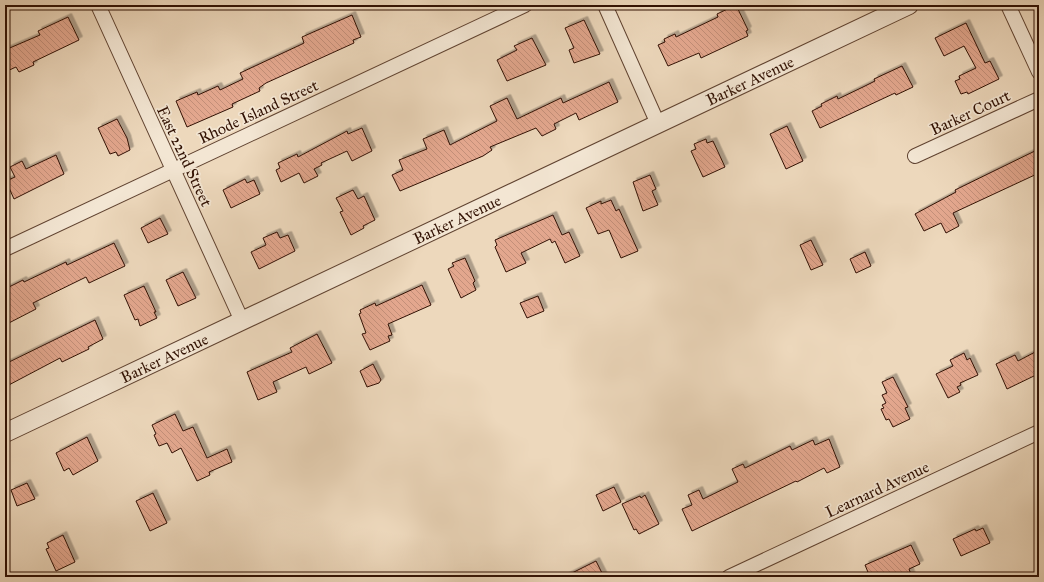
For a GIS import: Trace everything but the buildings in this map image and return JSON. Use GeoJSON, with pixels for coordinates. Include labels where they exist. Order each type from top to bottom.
{"type":"FeatureCollection","features":[{"type":"Feature","properties":{"kind":"street","name":"East 22nd Street"},"geometry":{"type":"LineString","coordinates":[[98,5],[242,321]]}},
{"type":"Feature","properties":{"kind":"street","name":"Rhode Island Street"},"geometry":{"type":"LineString","coordinates":[[5,249],[525,5]]}},
{"type":"Feature","properties":{"kind":"street"},"geometry":{"type":"LineString","coordinates":[[605,5],[658,124]]}},
{"type":"Feature","properties":{"kind":"street","name":"Barker Avenue"},"geometry":{"type":"LineString","coordinates":[[5,433],[909,5]]}},
{"type":"Feature","properties":{"kind":"street"},"geometry":{"type":"LineString","coordinates":[[1008,5],[1039,72]]}},
{"type":"Feature","properties":{"kind":"street","name":"Barker Court"},"geometry":{"type":"LineString","coordinates":[[915,156],[1039,99]]}},
{"type":"Feature","properties":{"kind":"street","name":"Learnard Avenue"},"geometry":{"type":"LineString","coordinates":[[730,577],[1039,432]]}}]}
